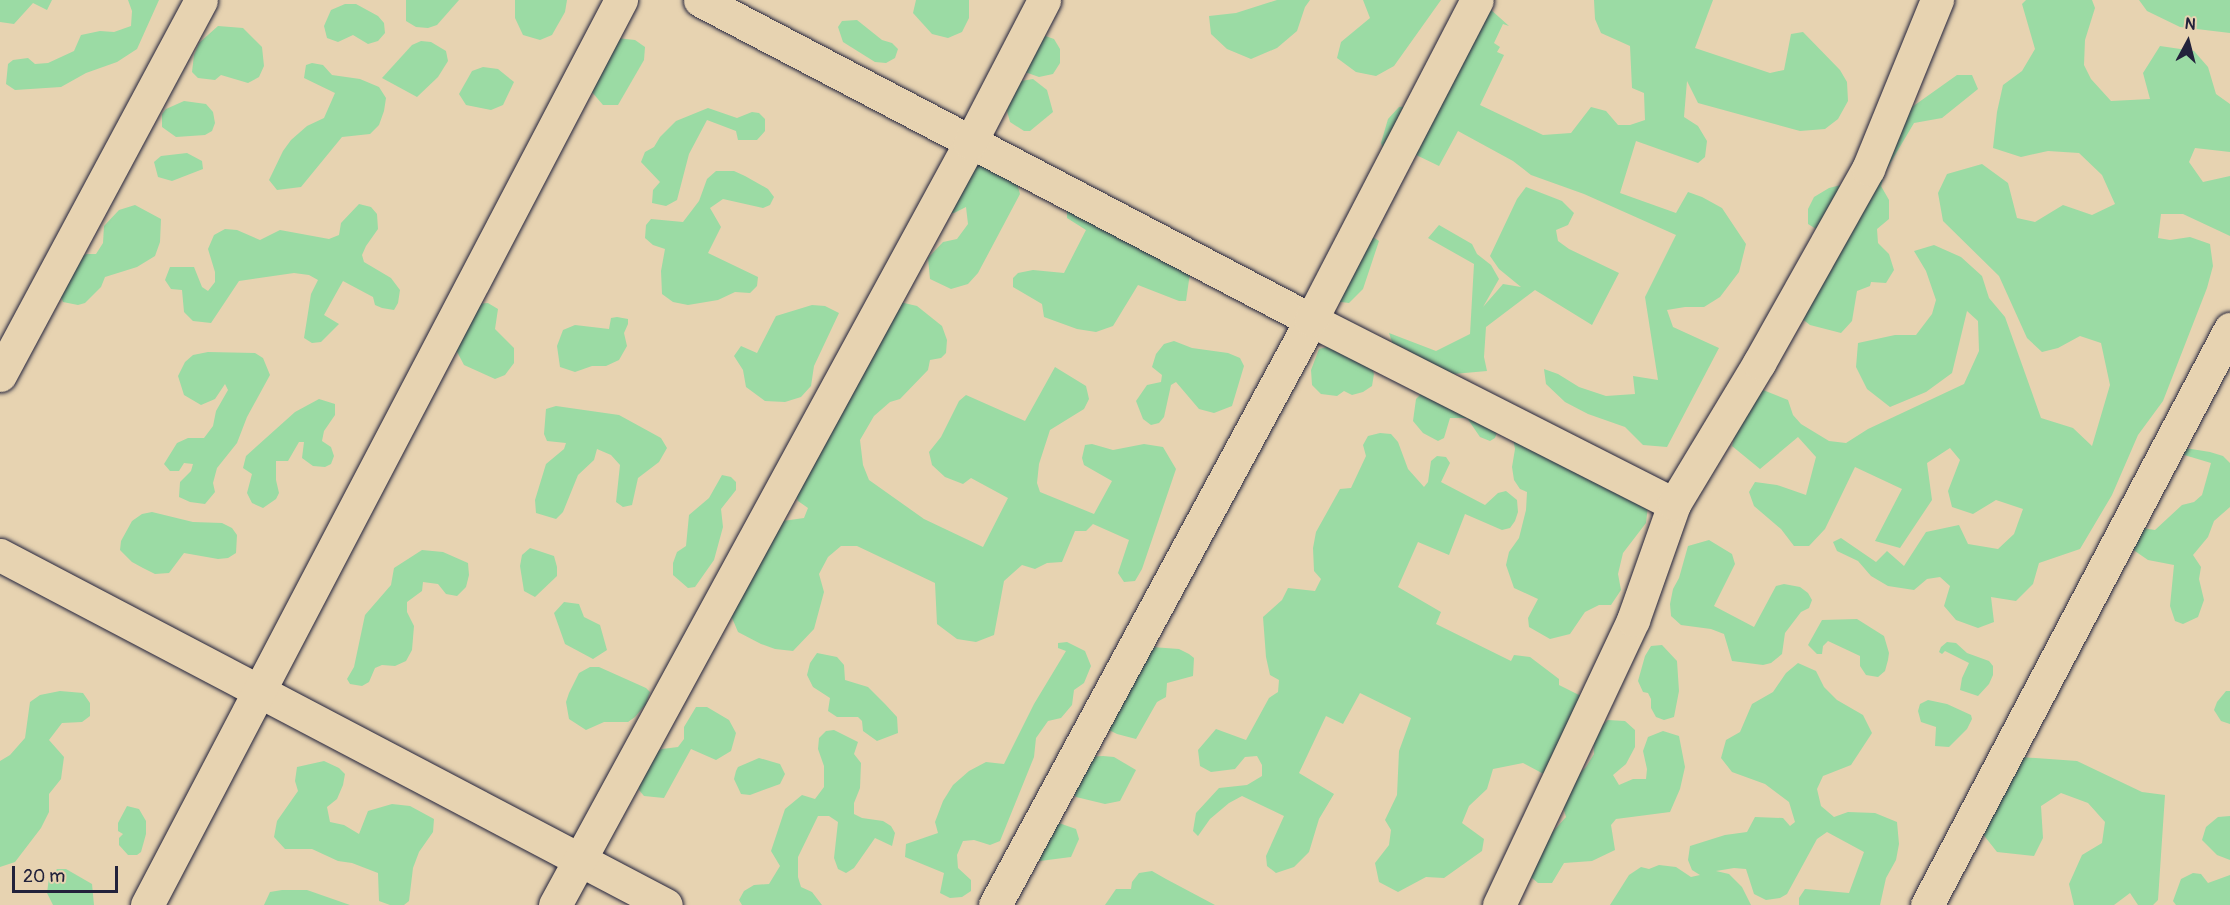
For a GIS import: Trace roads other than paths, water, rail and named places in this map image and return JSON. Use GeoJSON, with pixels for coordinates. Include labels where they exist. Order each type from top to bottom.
{"type":"FeatureCollection","features":[{"type":"Feature","properties":{"kind":"street"},"geometry":{"type":"LineString","coordinates":[[0,375],[201,0]]}},
{"type":"Feature","properties":{"kind":"street"},"geometry":{"type":"LineString","coordinates":[[147,905],[621,0]]}},
{"type":"Feature","properties":{"kind":"street"},"geometry":{"type":"LineString","coordinates":[[700,0],[1311,320],[1674,504]]}},
{"type":"Feature","properties":{"kind":"street"},"geometry":{"type":"LineString","coordinates":[[555,905],[970,143],[1044,0]]}},
{"type":"Feature","properties":{"kind":"street"},"geometry":{"type":"LineString","coordinates":[[995,905],[1311,320],[1477,0]]}},
{"type":"Feature","properties":{"kind":"street"},"geometry":{"type":"LineString","coordinates":[[1499,905],[1633,620],[1674,504],[1759,363],[1868,169],[1937,0]]}},
{"type":"Feature","properties":{"kind":"street"},"geometry":{"type":"LineString","coordinates":[[1927,905],[2230,329]]}},
{"type":"Feature","properties":{"kind":"street"},"geometry":{"type":"LineString","coordinates":[[0,555],[666,905]]}}]}
